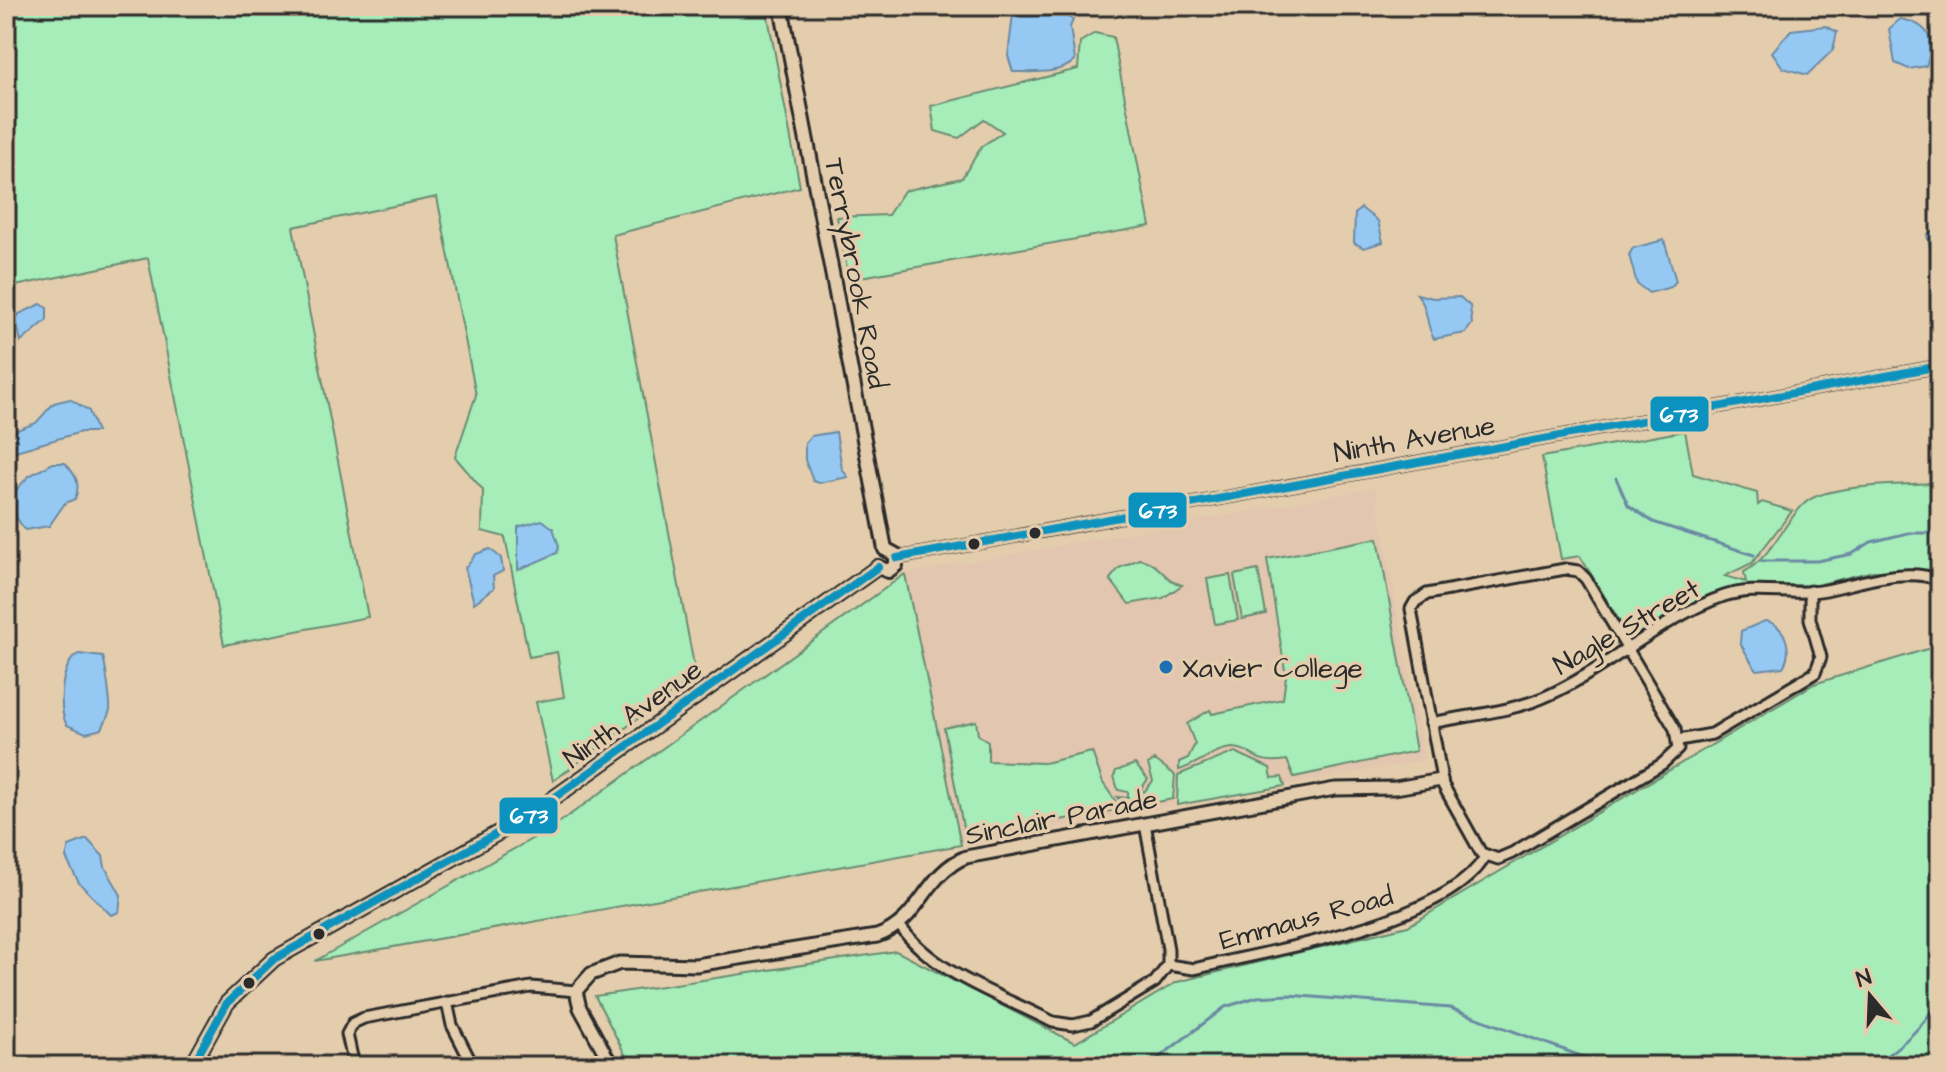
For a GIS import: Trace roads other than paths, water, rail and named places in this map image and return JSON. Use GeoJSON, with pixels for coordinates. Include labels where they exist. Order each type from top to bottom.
{"type":"FeatureCollection","features":[{"type":"Feature","properties":{"kind":"main road","name":"Terrybrook Road"},"geometry":{"type":"LineString","coordinates":[[781,6],[885,549]]}},
{"type":"Feature","properties":{"kind":"main road"},"geometry":{"type":"LineString","coordinates":[[885,549],[891,550],[897,558],[891,570],[878,567],[876,558],[885,549]]}},
{"type":"Feature","properties":{"kind":"main road","name":"Ninth Avenue"},"geometry":{"type":"LineString","coordinates":[[192,1066],[227,1003],[274,959],[530,815],[878,567]]}},
{"type":"Feature","properties":{"kind":"street","name":"Ninth Avenue"},"geometry":{"type":"LineString","coordinates":[[897,558],[1940,366]]}},
{"type":"Feature","properties":{"kind":"street"},"geometry":{"type":"LineString","coordinates":[[1574,570],[1586,579],[1628,650],[1679,740],[1674,755],[1503,858],[1485,857],[1455,811],[1441,780],[1411,614],[1415,602],[1427,594],[1574,570]]}},
{"type":"Feature","properties":{"kind":"street","name":"Nagle Street"},"geometry":{"type":"LineString","coordinates":[[1431,723],[1532,702],[1727,595],[1759,589],[1810,591],[1880,577],[1921,576],[1940,580]]}},
{"type":"Feature","properties":{"kind":"street"},"geometry":{"type":"LineString","coordinates":[[1679,740],[1718,731],[1815,673],[1821,657],[1810,619],[1810,591]]}},
{"type":"Feature","properties":{"kind":"street","name":"Sinclair Parade"},"geometry":{"type":"LineString","coordinates":[[900,926],[917,907],[937,875],[954,862],[1335,789],[1395,788],[1441,780]]}},
{"type":"Feature","properties":{"kind":"street"},"geometry":{"type":"LineString","coordinates":[[576,991],[591,974],[620,963],[696,965],[877,936],[900,926],[914,944],[935,961],[1062,1024],[1082,1023],[1100,1016],[1155,982],[1168,965],[1168,949],[1145,824]]}},
{"type":"Feature","properties":{"kind":"street","name":"Emmaus Road"},"geometry":{"type":"LineString","coordinates":[[1168,965],[1194,969],[1400,916],[1472,875],[1485,857]]}},
{"type":"Feature","properties":{"kind":"street"},"geometry":{"type":"LineString","coordinates":[[354,1066],[346,1042],[353,1023],[364,1018],[531,987],[576,991]]}},
{"type":"Feature","properties":{"kind":"street"},"geometry":{"type":"LineString","coordinates":[[576,991],[580,1008],[612,1066]]}},
{"type":"Feature","properties":{"kind":"street"},"geometry":{"type":"LineString","coordinates":[[447,1002],[452,1025],[473,1066]]}},
{"type":"Feature","properties":{"kind":"water"},"geometry":{"type":"Polygon","coordinates":[[[1014,6],[1050,6],[1073,20],[1070,27],[1075,60],[1055,70],[1013,72],[1008,56],[1014,6]]]}},
{"type":"Feature","properties":{"kind":"water"},"geometry":{"type":"Polygon","coordinates":[[[1900,19],[1910,21],[1928,34],[1931,48],[1926,66],[1909,69],[1895,63],[1889,29],[1900,19]]]}},
{"type":"Feature","properties":{"kind":"water"},"geometry":{"type":"Polygon","coordinates":[[[1826,26],[1837,32],[1833,50],[1807,75],[1783,68],[1772,52],[1791,30],[1826,26]]]}},
{"type":"Feature","properties":{"kind":"water"},"geometry":{"type":"Polygon","coordinates":[[[1361,208],[1378,221],[1383,242],[1364,248],[1354,243],[1355,214],[1361,208]]]}},
{"type":"Feature","properties":{"kind":"water"},"geometry":{"type":"Polygon","coordinates":[[[1940,225],[1940,254],[1932,255],[1927,235],[1940,225]]]}},
{"type":"Feature","properties":{"kind":"water"},"geometry":{"type":"Polygon","coordinates":[[[1664,240],[1676,281],[1671,287],[1649,293],[1637,284],[1629,255],[1633,248],[1664,240]]]}},
{"type":"Feature","properties":{"kind":"water"},"geometry":{"type":"Polygon","coordinates":[[[1417,294],[1433,298],[1460,297],[1470,306],[1472,324],[1465,333],[1434,339],[1417,294]]]}},
{"type":"Feature","properties":{"kind":"water"},"geometry":{"type":"Polygon","coordinates":[[[41,304],[47,308],[47,320],[21,342],[16,319],[19,314],[41,304]]]}},
{"type":"Feature","properties":{"kind":"water"},"geometry":{"type":"Polygon","coordinates":[[[70,399],[89,411],[97,432],[81,432],[9,453],[6,434],[36,423],[54,403],[70,399]]]}},
{"type":"Feature","properties":{"kind":"water"},"geometry":{"type":"Polygon","coordinates":[[[836,432],[842,469],[848,477],[819,483],[813,481],[805,460],[805,443],[811,436],[836,432]]]}},
{"type":"Feature","properties":{"kind":"water"},"geometry":{"type":"Polygon","coordinates":[[[53,463],[65,463],[75,476],[78,489],[75,499],[65,503],[49,526],[25,530],[16,517],[12,494],[29,476],[53,463]]]}},
{"type":"Feature","properties":{"kind":"water"},"geometry":{"type":"Polygon","coordinates":[[[542,520],[553,528],[559,546],[557,553],[518,570],[518,527],[542,520]]]}},
{"type":"Feature","properties":{"kind":"water"},"geometry":{"type":"Polygon","coordinates":[[[490,549],[501,558],[503,571],[493,576],[494,588],[474,603],[465,568],[476,554],[490,549]]]}},
{"type":"Feature","properties":{"kind":"water"},"geometry":{"type":"Polygon","coordinates":[[[1765,621],[1782,632],[1788,653],[1783,667],[1756,670],[1740,643],[1741,631],[1765,621]]]}},
{"type":"Feature","properties":{"kind":"water"},"geometry":{"type":"Polygon","coordinates":[[[79,654],[103,657],[110,700],[110,710],[102,729],[86,733],[67,725],[62,708],[65,675],[73,658],[79,654]]]}},
{"type":"Feature","properties":{"kind":"water"},"geometry":{"type":"Polygon","coordinates":[[[87,839],[103,856],[105,867],[121,895],[119,912],[111,915],[79,883],[66,858],[69,846],[87,839]]]}},
{"type":"Feature","properties":{"kind":"waterway"},"geometry":{"type":"LineString","coordinates":[[1616,478],[1628,505],[1653,522],[1754,555]]}},
{"type":"Feature","properties":{"kind":"waterway"},"geometry":{"type":"LineString","coordinates":[[1762,561],[1817,561],[1852,554],[1871,542],[1908,533],[1940,533]]}},
{"type":"Feature","properties":{"kind":"waterway"},"geometry":{"type":"LineString","coordinates":[[1148,1066],[1225,1007],[1257,997],[1288,995],[1450,1008],[1608,1066]]}},
{"type":"Feature","properties":{"kind":"waterway"},"geometry":{"type":"LineString","coordinates":[[1873,1066],[1920,1026],[1940,996]]}},
{"type":"Feature","properties":{"kind":"place","name":"Xavier College"},"geometry":{"type":"Point","coordinates":[1166,667]}}]}
